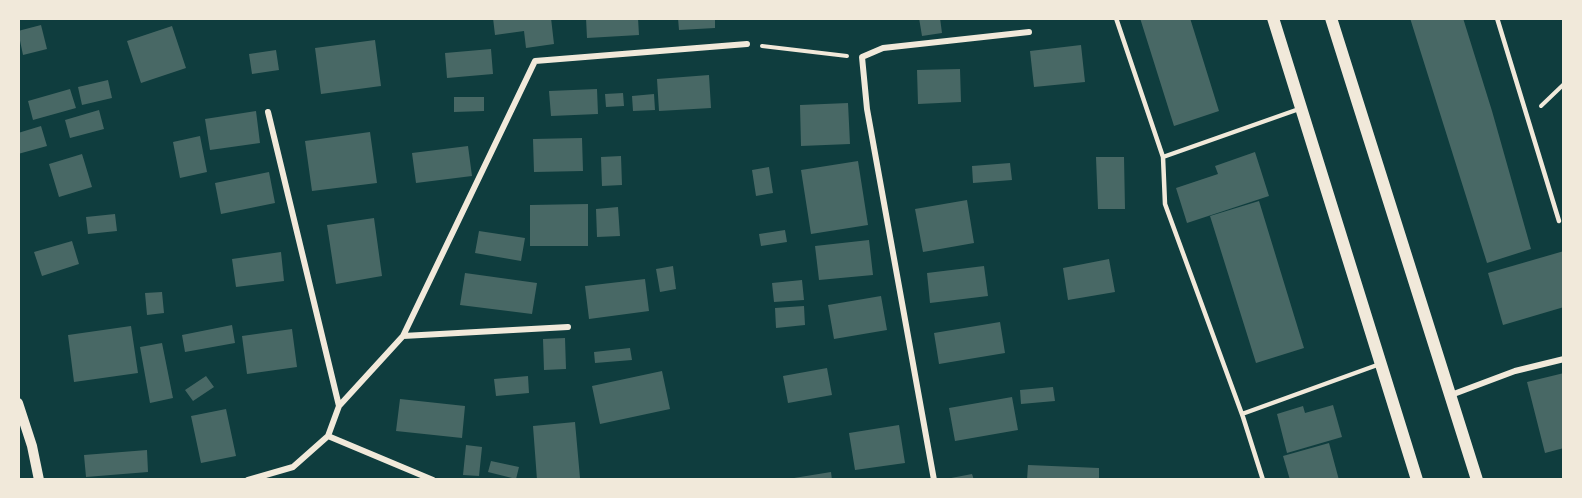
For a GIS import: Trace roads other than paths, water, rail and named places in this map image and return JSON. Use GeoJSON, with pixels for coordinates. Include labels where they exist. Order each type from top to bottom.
{"type":"FeatureCollection","features":[{"type":"Feature","properties":{"kind":"main road"},"geometry":{"type":"LineString","coordinates":[[1273,18],[1417,480]]}},
{"type":"Feature","properties":{"kind":"main road"},"geometry":{"type":"LineString","coordinates":[[1331,18],[1477,480]]}},
{"type":"Feature","properties":{"kind":"street"},"geometry":{"type":"LineString","coordinates":[[934,480],[867,109],[862,57],[883,48],[1029,32]]}},
{"type":"Feature","properties":{"kind":"street"},"geometry":{"type":"LineString","coordinates":[[248,480],[293,467],[328,436],[339,406],[402,336],[535,61],[747,44]]}},
{"type":"Feature","properties":{"kind":"street"},"geometry":{"type":"LineString","coordinates":[[268,112],[339,406]]}},
{"type":"Feature","properties":{"kind":"street"},"geometry":{"type":"LineString","coordinates":[[402,336],[568,327]]}},
{"type":"Feature","properties":{"kind":"street"},"geometry":{"type":"LineString","coordinates":[[1451,394],[1515,371],[1564,359]]}},
{"type":"Feature","properties":{"kind":"street"},"geometry":{"type":"LineString","coordinates":[[18,403],[32,447],[39,480]]}},
{"type":"Feature","properties":{"kind":"street"},"geometry":{"type":"LineString","coordinates":[[328,436],[433,480]]}},
{"type":"Feature","properties":{"kind":"lane"},"geometry":{"type":"LineString","coordinates":[[1116,18],[1163,157],[1165,204],[1242,414],[1263,480]]}},
{"type":"Feature","properties":{"kind":"lane"},"geometry":{"type":"LineString","coordinates":[[1497,18],[1559,221]]}},
{"type":"Feature","properties":{"kind":"lane"},"geometry":{"type":"LineString","coordinates":[[1163,157],[1300,109]]}},
{"type":"Feature","properties":{"kind":"lane"},"geometry":{"type":"LineString","coordinates":[[1242,414],[1380,363]]}}]}
